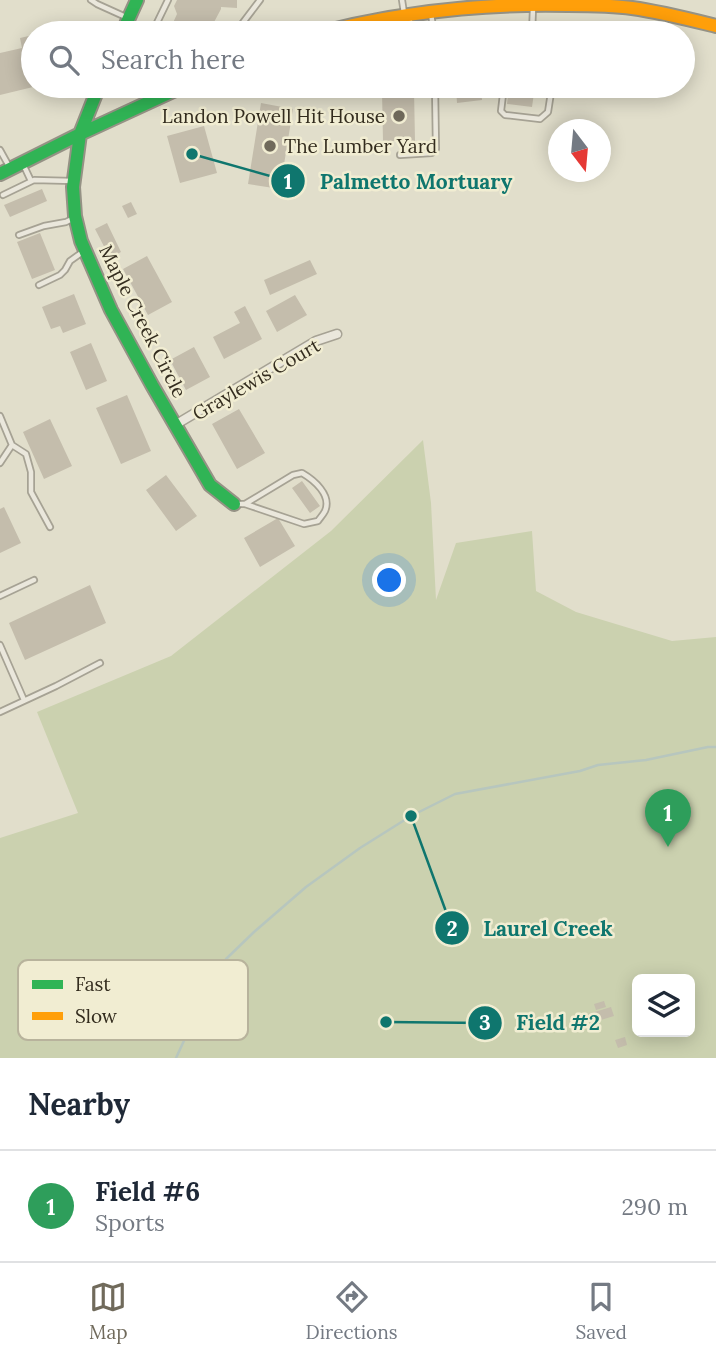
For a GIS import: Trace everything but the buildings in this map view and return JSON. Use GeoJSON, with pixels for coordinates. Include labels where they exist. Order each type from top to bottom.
{"type":"FeatureCollection","features":[{"type":"Feature","properties":{"kind":"main road"},"geometry":{"type":"LineString","coordinates":[[127,21],[137,0]]}},
{"type":"Feature","properties":{"kind":"main road"},"geometry":{"type":"LineString","coordinates":[[386,21],[431,10],[491,5],[620,3],[716,26]]}},
{"type":"Feature","properties":{"kind":"main road","name":"Maple Creek Circle"},"geometry":{"type":"LineString","coordinates":[[94,98],[80,134],[74,181],[75,218],[85,251],[111,310],[210,485],[240,504]]}},
{"type":"Feature","properties":{"kind":"main road"},"geometry":{"type":"LineString","coordinates":[[11,168],[158,98]]}},
{"type":"Feature","properties":{"kind":"street","name":"Graylewis Court"},"geometry":{"type":"LineString","coordinates":[[176,425],[305,347],[337,334]]}},
{"type":"Feature","properties":{"kind":"lane"},"geometry":{"type":"LineString","coordinates":[[91,0],[128,18]]}},
{"type":"Feature","properties":{"kind":"lane"},"geometry":{"type":"LineString","coordinates":[[157,21],[168,0]]}},
{"type":"Feature","properties":{"kind":"lane"},"geometry":{"type":"LineString","coordinates":[[244,21],[260,0]]}},
{"type":"Feature","properties":{"kind":"lane"},"geometry":{"type":"LineString","coordinates":[[402,0],[408,21]]}},
{"type":"Feature","properties":{"kind":"lane"},"geometry":{"type":"LineString","coordinates":[[532,21],[533,4]]}},
{"type":"Feature","properties":{"kind":"lane"},"geometry":{"type":"LineString","coordinates":[[431,10],[432,21]]}},
{"type":"Feature","properties":{"kind":"lane"},"geometry":{"type":"LineString","coordinates":[[400,155],[432,153],[436,149],[435,98]]}},
{"type":"Feature","properties":{"kind":"lane"},"geometry":{"type":"LineString","coordinates":[[503,98],[502,113],[505,116],[540,119],[548,113],[550,98]]}},
{"type":"Feature","properties":{"kind":"lane"},"geometry":{"type":"LineString","coordinates":[[0,150],[11,168],[31,181]]}},
{"type":"Feature","properties":{"kind":"lane"},"geometry":{"type":"LineString","coordinates":[[3,195],[31,181],[74,181]]}},
{"type":"Feature","properties":{"kind":"lane"},"geometry":{"type":"LineString","coordinates":[[19,235],[75,218]]}},
{"type":"Feature","properties":{"kind":"lane"},"geometry":{"type":"LineString","coordinates":[[39,285],[63,273],[72,259],[85,251]]}},
{"type":"Feature","properties":{"kind":"lane"},"geometry":{"type":"LineString","coordinates":[[0,416],[12,444],[26,454],[31,472],[31,492],[50,527]]}},
{"type":"Feature","properties":{"kind":"lane"},"geometry":{"type":"LineString","coordinates":[[0,463],[12,444]]}},
{"type":"Feature","properties":{"kind":"lane"},"geometry":{"type":"LineString","coordinates":[[302,473],[310,477],[322,490],[326,509],[318,522],[304,524],[240,504],[293,475],[302,473]]}},
{"type":"Feature","properties":{"kind":"lane"},"geometry":{"type":"LineString","coordinates":[[0,596],[34,580]]}},
{"type":"Feature","properties":{"kind":"lane"},"geometry":{"type":"LineString","coordinates":[[0,645],[24,701]]}},
{"type":"Feature","properties":{"kind":"lane"},"geometry":{"type":"LineString","coordinates":[[0,712],[100,663]]}},
{"type":"Feature","properties":{"kind":"green space"},"geometry":{"type":"Polygon","coordinates":[[[423,440],[431,503],[436,600],[456,543],[532,531],[536,591],[576,612],[672,641],[716,637],[716,1058],[0,1058],[0,838],[78,813],[37,712],[171,656],[331,531],[423,440]]]}},
{"type":"Feature","properties":{"kind":"waterway"},"geometry":{"type":"LineString","coordinates":[[225,960],[306,887],[411,816],[455,794],[580,771],[598,765],[646,760],[716,747]]}},
{"type":"Feature","properties":{"kind":"waterway"},"geometry":{"type":"LineString","coordinates":[[176,1058],[184,1040]]}},
{"type":"Feature","properties":{"kind":"traffic: fast"},"geometry":{"type":"LineString","coordinates":[[127,21],[137,0]]}},
{"type":"Feature","properties":{"kind":"traffic: fast"},"geometry":{"type":"LineString","coordinates":[[94,98],[80,134],[73,187],[75,216],[81,241],[111,310],[210,485],[234,504]]}},
{"type":"Feature","properties":{"kind":"traffic: fast"},"geometry":{"type":"LineString","coordinates":[[0,174],[158,98]]}},
{"type":"Feature","properties":{"kind":"traffic: slow"},"geometry":{"type":"LineString","coordinates":[[372,21],[442,10],[536,5],[624,7],[694,21]]}},
{"type":"Feature","properties":{"kind":"traffic: slow"},"geometry":{"type":"LineString","coordinates":[[695,21],[716,26]]}},
{"type":"Feature","properties":{"kind":"place","name":"Landon Powell Hit House"},"geometry":{"type":"Point","coordinates":[399,116]}},
{"type":"Feature","properties":{"kind":"place","name":"The Lumber Yard"},"geometry":{"type":"Point","coordinates":[270,146]}},
{"type":"Feature","properties":{"kind":"place","name":"Palmetto Mortuary"},"geometry":{"type":"Point","coordinates":[192,154]}},
{"type":"Feature","properties":{"kind":"place","name":"Laurel Creek"},"geometry":{"type":"Point","coordinates":[411,816]}},
{"type":"Feature","properties":{"kind":"place","name":"Field #6"},"geometry":{"type":"Point","coordinates":[668,847]}},
{"type":"Feature","properties":{"kind":"place","name":"Field #2"},"geometry":{"type":"Point","coordinates":[386,1022]}}]}
